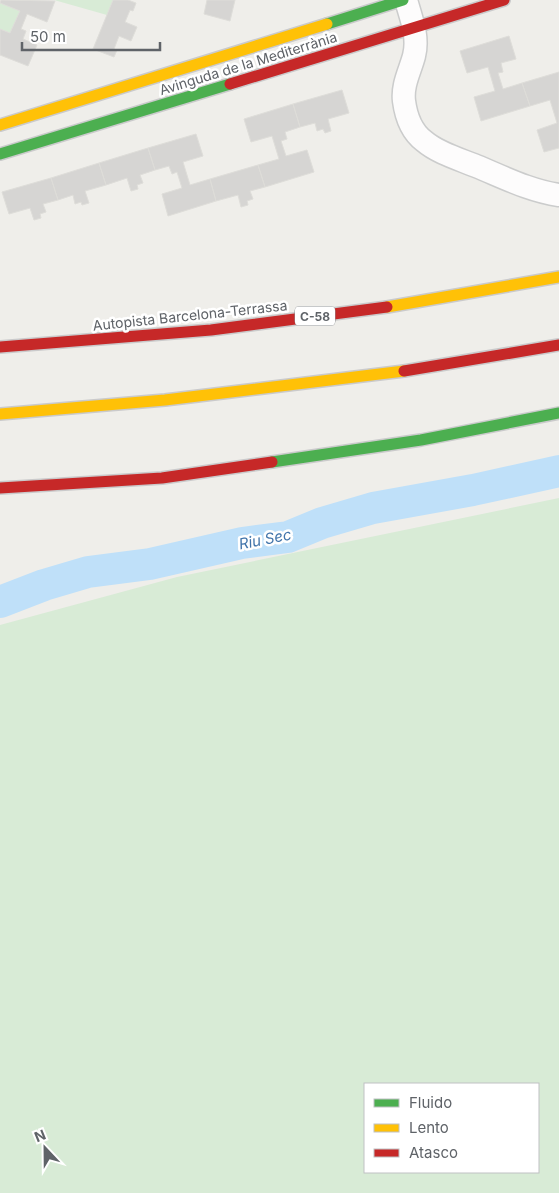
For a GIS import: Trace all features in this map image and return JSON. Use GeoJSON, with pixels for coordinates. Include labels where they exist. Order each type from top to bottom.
{"type":"FeatureCollection","features":[{"type":"Feature","properties":{"kind":"main road","name":"Avinguda de la Mediterrània"},"geometry":{"type":"LineString","coordinates":[[0,125],[404,0]]}},
{"type":"Feature","properties":{"kind":"main road","name":"Avinguda de la Mediterrània"},"geometry":{"type":"LineString","coordinates":[[0,154],[504,0]]}},
{"type":"Feature","properties":{"kind":"main road","name":"Autopista Barcelona-Terrassa"},"geometry":{"type":"LineString","coordinates":[[0,347],[166,334],[353,311],[559,277]]}},
{"type":"Feature","properties":{"kind":"main road"},"geometry":{"type":"LineString","coordinates":[[0,341],[70,343]]}},
{"type":"Feature","properties":{"kind":"main road"},"geometry":{"type":"LineString","coordinates":[[0,414],[115,405],[425,369],[559,345]]}},
{"type":"Feature","properties":{"kind":"main road"},"geometry":{"type":"LineString","coordinates":[[0,488],[162,478],[421,440],[559,413]]}},
{"type":"Feature","properties":{"kind":"street"},"geometry":{"type":"LineString","coordinates":[[404,0],[414,28],[416,42],[414,57],[407,75],[404,99],[411,126],[423,141],[442,152],[532,188],[559,195]]}},
{"type":"Feature","properties":{"kind":"green space"},"geometry":{"type":"Polygon","coordinates":[[[54,0],[113,0],[107,15],[54,0]]]}},
{"type":"Feature","properties":{"kind":"green space"},"geometry":{"type":"Polygon","coordinates":[[[0,3],[20,11],[10,33],[0,29],[0,3]]]}},
{"type":"Feature","properties":{"kind":"green space"},"geometry":{"type":"Polygon","coordinates":[[[559,498],[559,1193],[0,1193],[0,625],[177,577],[559,498]]]}},
{"type":"Feature","properties":{"kind":"building"},"geometry":{"type":"Polygon","coordinates":[[[1,0],[55,1],[47,22],[27,14],[21,29],[26,31],[23,39],[37,45],[28,66],[0,55],[0,29],[10,33],[20,11],[0,3],[1,0]]]}},
{"type":"Feature","properties":{"kind":"building"},"geometry":{"type":"Polygon","coordinates":[[[113,0],[128,0],[136,3],[133,11],[130,10],[125,22],[137,27],[131,41],[119,36],[114,49],[117,50],[114,57],[93,49],[113,0]]]}},
{"type":"Feature","properties":{"kind":"building"},"geometry":{"type":"Polygon","coordinates":[[[207,0],[235,0],[230,21],[204,14],[207,0]]]}},
{"type":"Feature","properties":{"kind":"building"},"geometry":{"type":"Polygon","coordinates":[[[509,36],[516,59],[501,63],[503,72],[498,73],[503,89],[522,83],[530,106],[481,121],[474,97],[495,91],[488,67],[467,73],[460,51],[509,36]]]}},
{"type":"Feature","properties":{"kind":"building"},"geometry":{"type":"Polygon","coordinates":[[[559,72],[559,148],[544,152],[537,130],[557,123],[550,100],[530,106],[522,83],[559,72]]]}},
{"type":"Feature","properties":{"kind":"building"},"geometry":{"type":"Polygon","coordinates":[[[342,90],[349,113],[328,119],[331,131],[325,133],[323,129],[317,131],[315,123],[300,127],[293,104],[342,90]]]}},
{"type":"Feature","properties":{"kind":"building"},"geometry":{"type":"Polygon","coordinates":[[[293,104],[300,127],[285,132],[287,139],[281,141],[286,156],[307,150],[314,172],[265,187],[258,165],[279,159],[272,136],[251,142],[244,119],[293,104]]]}},
{"type":"Feature","properties":{"kind":"building"},"geometry":{"type":"Polygon","coordinates":[[[196,134],[203,156],[183,162],[190,185],[210,179],[216,201],[168,216],[162,194],[182,188],[177,172],[172,174],[169,166],[155,170],[148,148],[196,134]]]}},
{"type":"Feature","properties":{"kind":"building"},"geometry":{"type":"Polygon","coordinates":[[[148,148],[155,170],[140,175],[143,183],[137,185],[138,189],[131,191],[127,178],[106,185],[99,163],[148,148]]]}},
{"type":"Feature","properties":{"kind":"building"},"geometry":{"type":"Polygon","coordinates":[[[99,163],[106,185],[85,191],[89,203],[82,205],[81,202],[75,204],[73,195],[58,200],[51,178],[99,163]]]}},
{"type":"Feature","properties":{"kind":"building"},"geometry":{"type":"Polygon","coordinates":[[[258,165],[265,187],[250,191],[253,199],[247,201],[248,205],[241,207],[238,195],[216,201],[210,179],[258,165]]]}},
{"type":"Feature","properties":{"kind":"building"},"geometry":{"type":"Polygon","coordinates":[[[51,178],[58,200],[43,204],[46,212],[40,214],[41,218],[34,220],[30,208],[9,214],[2,192],[51,178]]]}},
{"type":"Feature","properties":{"kind":"waterway","name":"Riu Sec"},"geometry":{"type":"LineString","coordinates":[[0,602],[44,585],[88,572],[150,564],[242,543],[288,537],[322,523],[373,508],[473,490],[559,471]]}},
{"type":"Feature","properties":{"kind":"traffic: fast"},"geometry":{"type":"LineString","coordinates":[[327,24],[403,0]]}},
{"type":"Feature","properties":{"kind":"traffic: fast"},"geometry":{"type":"LineString","coordinates":[[0,154],[230,84]]}},
{"type":"Feature","properties":{"kind":"traffic: fast"},"geometry":{"type":"LineString","coordinates":[[272,462],[421,440],[559,413]]}},
{"type":"Feature","properties":{"kind":"traffic: slow"},"geometry":{"type":"LineString","coordinates":[[0,125],[327,24]]}},
{"type":"Feature","properties":{"kind":"traffic: slow"},"geometry":{"type":"LineString","coordinates":[[387,307],[559,277]]}},
{"type":"Feature","properties":{"kind":"traffic: slow"},"geometry":{"type":"LineString","coordinates":[[0,414],[165,400],[404,371]]}},
{"type":"Feature","properties":{"kind":"traffic: jam"},"geometry":{"type":"LineString","coordinates":[[230,84],[504,0]]}},
{"type":"Feature","properties":{"kind":"traffic: jam"},"geometry":{"type":"LineString","coordinates":[[0,347],[211,330],[387,307]]}},
{"type":"Feature","properties":{"kind":"traffic: jam"},"geometry":{"type":"LineString","coordinates":[[404,371],[559,345]]}},
{"type":"Feature","properties":{"kind":"traffic: jam"},"geometry":{"type":"LineString","coordinates":[[0,488],[162,478],[272,462]]}}]}
